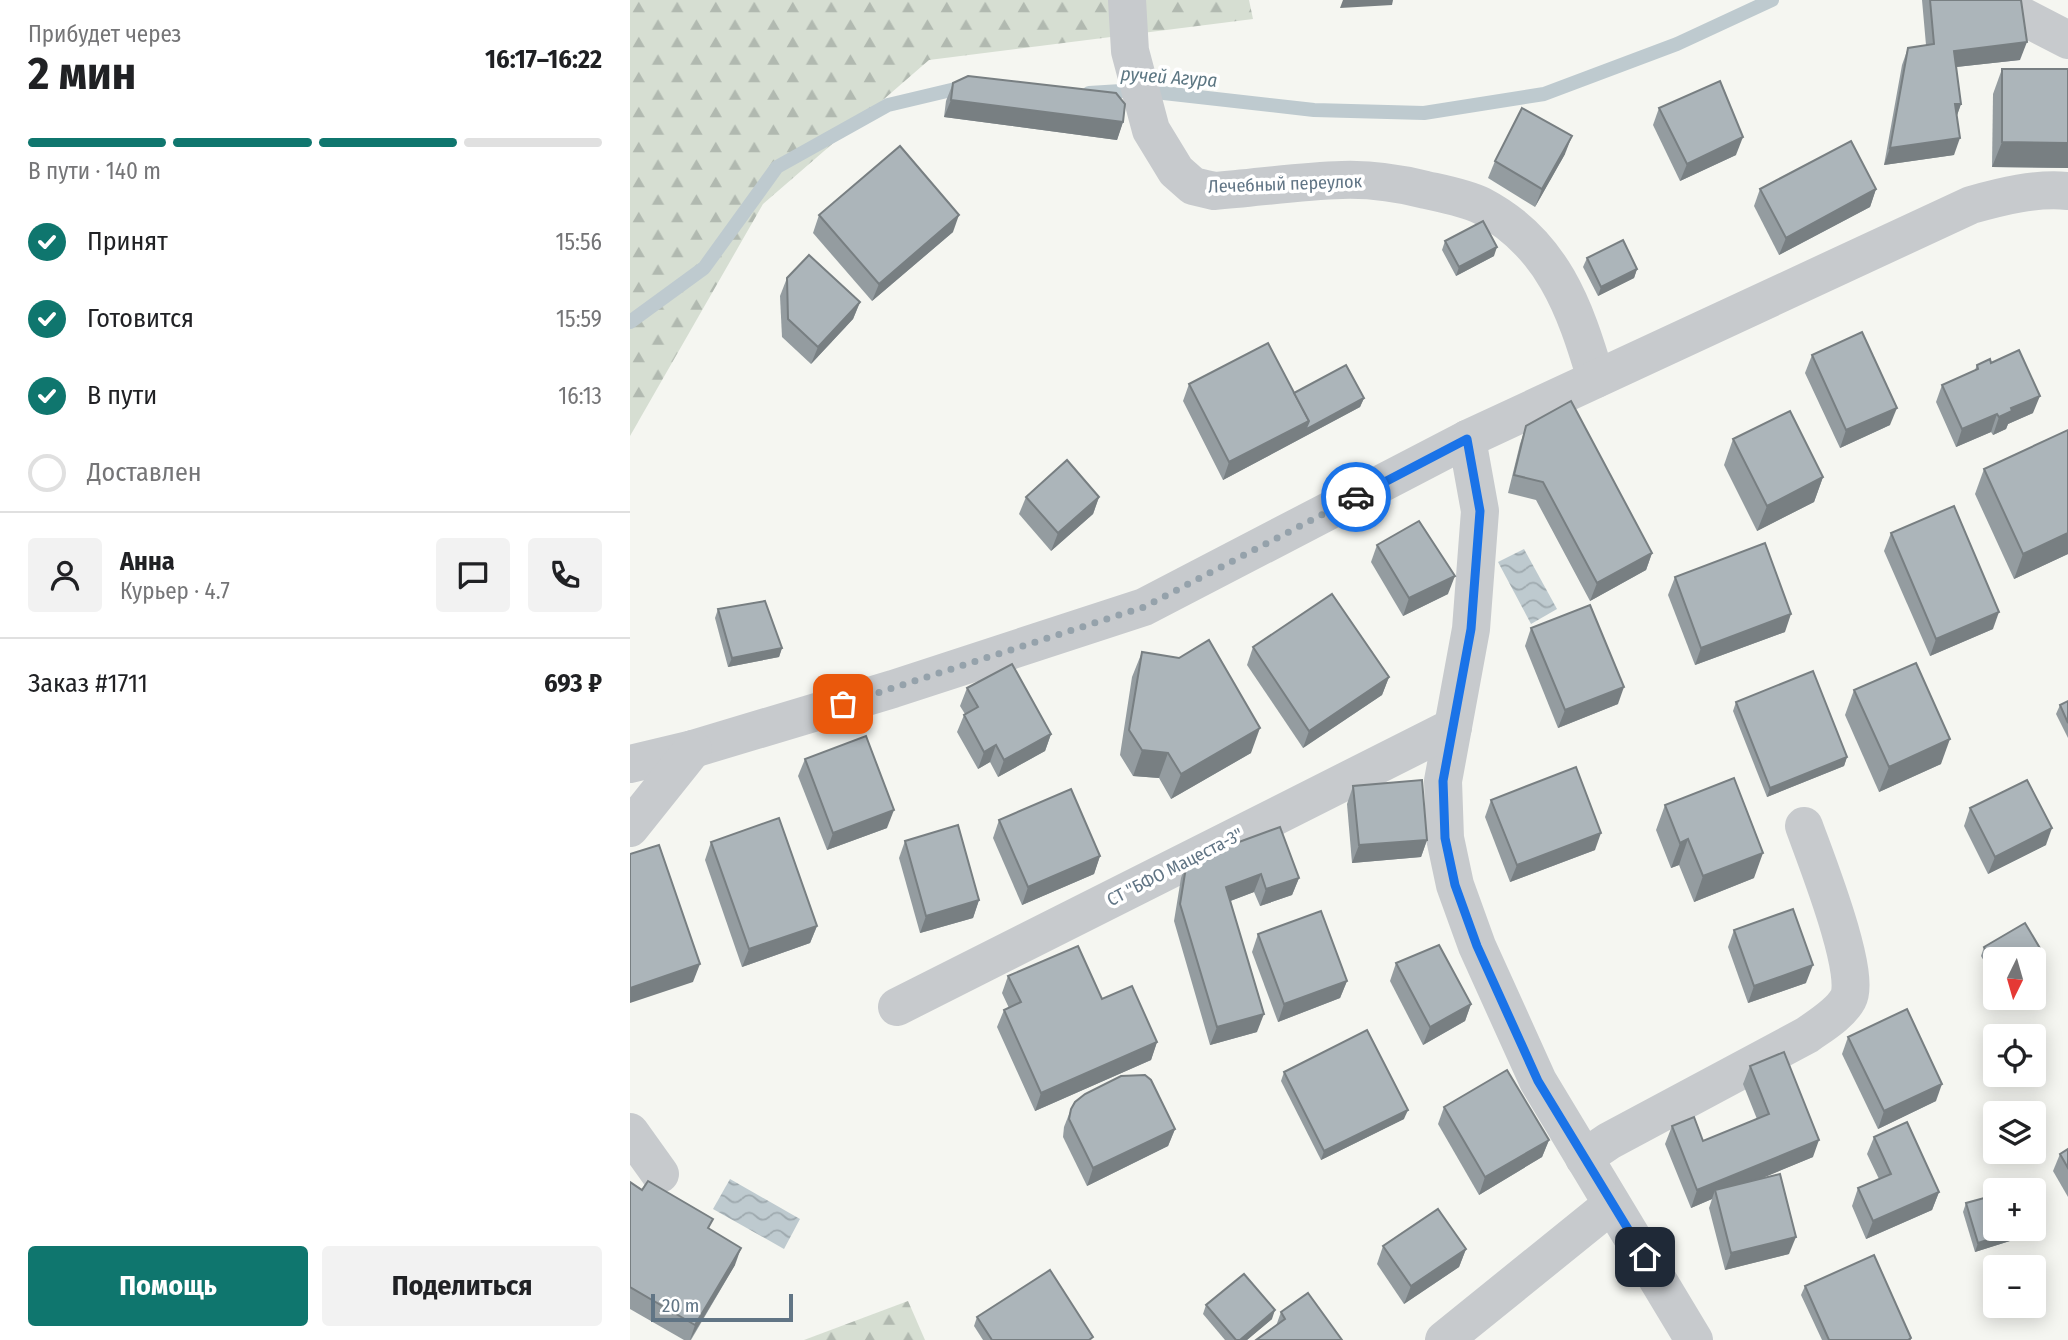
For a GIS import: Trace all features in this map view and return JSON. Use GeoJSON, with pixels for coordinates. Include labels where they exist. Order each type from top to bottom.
{"type":"FeatureCollection","features":[{"type":"Feature","properties":{"kind":"street","name":"Лечебный переулок"},"geometry":{"type":"LineString","coordinates":[[1127,0],[1129,51],[1151,130],[1176,171],[1193,186],[1214,191],[1342,180],[1389,181],[1481,205],[1521,231],[1547,261],[1581,327],[1596,379]]}},
{"type":"Feature","properties":{"kind":"street"},"geometry":{"type":"LineString","coordinates":[[1991,0],[2068,40]]}},
{"type":"Feature","properties":{"kind":"street"},"geometry":{"type":"LineString","coordinates":[[630,764],[693,749],[893,690],[1144,607],[1467,439],[1971,205],[2010,194],[2068,191]]}},
{"type":"Feature","properties":{"kind":"street"},"geometry":{"type":"LineString","coordinates":[[1467,439],[1480,511],[1471,629],[1443,781],[1445,838],[1455,885],[1477,946],[1538,1081],[1694,1340]]}},
{"type":"Feature","properties":{"kind":"street","name":"СТ \"БФО Мацеста-3\""},"geometry":{"type":"LineString","coordinates":[[897,1007],[1453,727]]}},
{"type":"Feature","properties":{"kind":"street"},"geometry":{"type":"LineString","coordinates":[[630,828],[693,749]]}},
{"type":"Feature","properties":{"kind":"street"},"geometry":{"type":"LineString","coordinates":[[1584,1158],[1609,1141],[1807,1035],[1835,1015],[1849,999],[1852,978],[1843,942],[1804,826]]}},
{"type":"Feature","properties":{"kind":"street"},"geometry":{"type":"LineString","coordinates":[[630,1132],[660,1174]]}},
{"type":"Feature","properties":{"kind":"street"},"geometry":{"type":"LineString","coordinates":[[1444,1340],[1611,1205]]}},
{"type":"Feature","properties":{"kind":"green space"},"geometry":{"type":"Polygon","coordinates":[[[630,0],[1249,0],[1253,19],[929,60],[763,204],[630,436],[630,0]]]}},
{"type":"Feature","properties":{"kind":"green space"},"geometry":{"type":"Polygon","coordinates":[[[908,1301],[925,1340],[804,1340],[908,1301]]]}},
{"type":"Feature","properties":{"kind":"water"},"geometry":{"type":"Polygon","coordinates":[[[1524,549],[1557,609],[1531,624],[1498,562],[1524,549]]]}},
{"type":"Feature","properties":{"kind":"water"},"geometry":{"type":"Polygon","coordinates":[[[730,1179],[800,1219],[784,1249],[713,1209],[730,1179]]]}},
{"type":"Feature","properties":{"kind":"building"},"geometry":{"type":"Polygon","coordinates":[[[1930,0],[2021,0],[2027,42],[1954,51],[1961,104],[1955,104],[1960,138],[1890,148],[1908,48],[1934,44],[1930,0]]]}},
{"type":"Feature","properties":{"kind":"building"},"geometry":{"type":"Polygon","coordinates":[[[2002,69],[2068,69],[2068,143],[2002,142],[2002,69]]]}},
{"type":"Feature","properties":{"kind":"building"},"geometry":{"type":"Polygon","coordinates":[[[968,76],[1116,93],[1125,104],[1123,122],[951,100],[953,83],[968,76]]]}},
{"type":"Feature","properties":{"kind":"building"},"geometry":{"type":"Polygon","coordinates":[[[1720,81],[1743,137],[1687,164],[1659,108],[1720,81]]]}},
{"type":"Feature","properties":{"kind":"building"},"geometry":{"type":"Polygon","coordinates":[[[1522,108],[1572,136],[1542,189],[1495,161],[1522,108]]]}},
{"type":"Feature","properties":{"kind":"building"},"geometry":{"type":"Polygon","coordinates":[[[1851,141],[1876,189],[1786,238],[1760,189],[1851,141]]]}},
{"type":"Feature","properties":{"kind":"building"},"geometry":{"type":"Polygon","coordinates":[[[900,146],[959,215],[879,284],[819,215],[900,146]]]}},
{"type":"Feature","properties":{"kind":"building"},"geometry":{"type":"Polygon","coordinates":[[[1483,221],[1497,247],[1459,267],[1445,241],[1483,221]]]}},
{"type":"Feature","properties":{"kind":"building"},"geometry":{"type":"Polygon","coordinates":[[[1623,240],[1637,269],[1601,287],[1587,258],[1623,240]]]}},
{"type":"Feature","properties":{"kind":"building"},"geometry":{"type":"Polygon","coordinates":[[[809,255],[860,302],[818,347],[788,319],[787,278],[809,255]]]}},
{"type":"Feature","properties":{"kind":"building"},"geometry":{"type":"Polygon","coordinates":[[[1862,332],[1897,408],[1846,430],[1812,355],[1862,332]]]}},
{"type":"Feature","properties":{"kind":"building"},"geometry":{"type":"Polygon","coordinates":[[[1268,343],[1309,421],[1229,462],[1189,384],[1268,343]]]}},
{"type":"Feature","properties":{"kind":"building"},"geometry":{"type":"Polygon","coordinates":[[[2019,350],[2040,396],[2011,408],[2012,411],[1999,417],[1997,414],[1962,429],[1942,385],[1978,369],[1977,365],[1990,359],[1991,363],[2019,350]]]}},
{"type":"Feature","properties":{"kind":"building"},"geometry":{"type":"Polygon","coordinates":[[[1346,365],[1364,398],[1305,430],[1309,421],[1294,393],[1346,365]]]}},
{"type":"Feature","properties":{"kind":"building"},"geometry":{"type":"Polygon","coordinates":[[[1571,401],[1652,553],[1597,583],[1543,482],[1514,475],[1526,426],[1571,401]]]}},
{"type":"Feature","properties":{"kind":"building"},"geometry":{"type":"Polygon","coordinates":[[[1790,411],[1823,477],[1767,506],[1733,439],[1790,411]]]}},
{"type":"Feature","properties":{"kind":"building"},"geometry":{"type":"Polygon","coordinates":[[[2068,430],[2068,533],[2023,554],[1984,469],[2068,430]]]}},
{"type":"Feature","properties":{"kind":"building"},"geometry":{"type":"Polygon","coordinates":[[[1067,460],[1099,497],[1058,533],[1026,497],[1067,460]]]}},
{"type":"Feature","properties":{"kind":"building"},"geometry":{"type":"Polygon","coordinates":[[[1954,506],[1999,612],[1936,639],[1891,533],[1954,506]]]}},
{"type":"Feature","properties":{"kind":"building"},"geometry":{"type":"Polygon","coordinates":[[[1419,521],[1455,576],[1409,598],[1377,545],[1419,521]]]}},
{"type":"Feature","properties":{"kind":"building"},"geometry":{"type":"Polygon","coordinates":[[[1765,543],[1791,614],[1701,648],[1675,577],[1765,543]]]}},
{"type":"Feature","properties":{"kind":"building"},"geometry":{"type":"Polygon","coordinates":[[[1332,594],[1389,677],[1309,731],[1253,647],[1332,594]]]}},
{"type":"Feature","properties":{"kind":"building"},"geometry":{"type":"Polygon","coordinates":[[[765,601],[782,648],[732,658],[718,609],[765,601]]]}},
{"type":"Feature","properties":{"kind":"building"},"geometry":{"type":"Polygon","coordinates":[[[1590,605],[1624,687],[1565,710],[1531,628],[1590,605]]]}},
{"type":"Feature","properties":{"kind":"building"},"geometry":{"type":"Polygon","coordinates":[[[1209,640],[1260,728],[1181,774],[1168,753],[1142,750],[1129,730],[1142,652],[1179,658],[1209,640]]]}},
{"type":"Feature","properties":{"kind":"building"},"geometry":{"type":"Polygon","coordinates":[[[1916,663],[1950,739],[1889,767],[1854,690],[1916,663]]]}},
{"type":"Feature","properties":{"kind":"building"},"geometry":{"type":"Polygon","coordinates":[[[1012,664],[1051,734],[1004,760],[996,745],[984,752],[964,715],[978,707],[967,688],[1012,664]]]}},
{"type":"Feature","properties":{"kind":"building"},"geometry":{"type":"Polygon","coordinates":[[[1813,671],[1847,757],[1770,788],[1736,702],[1813,671]]]}},
{"type":"Feature","properties":{"kind":"building"},"geometry":{"type":"Polygon","coordinates":[[[2068,701],[2068,723],[2060,705],[2068,701]]]}},
{"type":"Feature","properties":{"kind":"building"},"geometry":{"type":"Polygon","coordinates":[[[866,736],[894,810],[833,833],[805,759],[866,736]]]}},
{"type":"Feature","properties":{"kind":"building"},"geometry":{"type":"Polygon","coordinates":[[[1576,767],[1601,833],[1517,865],[1491,800],[1576,767]]]}},
{"type":"Feature","properties":{"kind":"building"},"geometry":{"type":"Polygon","coordinates":[[[1734,778],[1763,853],[1703,876],[1688,839],[1680,843],[1665,805],[1734,778]]]}},
{"type":"Feature","properties":{"kind":"building"},"geometry":{"type":"Polygon","coordinates":[[[1422,780],[1427,840],[1359,845],[1353,786],[1422,780]]]}},
{"type":"Feature","properties":{"kind":"building"},"geometry":{"type":"Polygon","coordinates":[[[2027,780],[2052,828],[1995,857],[1970,808],[2027,780]]]}},
{"type":"Feature","properties":{"kind":"building"},"geometry":{"type":"Polygon","coordinates":[[[1071,789],[1100,856],[1028,887],[999,820],[1071,789]]]}},
{"type":"Feature","properties":{"kind":"building"},"geometry":{"type":"Polygon","coordinates":[[[779,818],[817,926],[749,949],[711,842],[779,818]]]}},
{"type":"Feature","properties":{"kind":"building"},"geometry":{"type":"Polygon","coordinates":[[[958,825],[979,900],[926,916],[905,841],[958,825]]]}},
{"type":"Feature","properties":{"kind":"building"},"geometry":{"type":"Polygon","coordinates":[[[1280,827],[1299,878],[1266,889],[1261,874],[1226,887],[1264,1014],[1217,1027],[1180,904],[1187,861],[1280,827]]]}},
{"type":"Feature","properties":{"kind":"building"},"geometry":{"type":"Polygon","coordinates":[[[659,845],[700,964],[630,988],[630,854],[659,845]]]}},
{"type":"Feature","properties":{"kind":"building"},"geometry":{"type":"Polygon","coordinates":[[[1793,909],[1813,965],[1754,986],[1734,930],[1793,909]]]}},
{"type":"Feature","properties":{"kind":"building"},"geometry":{"type":"Polygon","coordinates":[[[1321,911],[1347,981],[1284,1004],[1258,934],[1321,911]]]}},
{"type":"Feature","properties":{"kind":"building"},"geometry":{"type":"Polygon","coordinates":[[[2025,923],[2039,947],[1984,947],[2025,923]]]}},
{"type":"Feature","properties":{"kind":"building"},"geometry":{"type":"Polygon","coordinates":[[[1439,945],[1471,1004],[1430,1027],[1396,963],[1439,945]]]}},
{"type":"Feature","properties":{"kind":"building"},"geometry":{"type":"Polygon","coordinates":[[[1078,946],[1102,999],[1132,986],[1157,1042],[1041,1093],[1004,1010],[1021,1002],[1008,976],[1078,946]]]}},
{"type":"Feature","properties":{"kind":"building"},"geometry":{"type":"Polygon","coordinates":[[[1907,1009],[1942,1084],[1884,1111],[1848,1037],[1907,1009]]]}},
{"type":"Feature","properties":{"kind":"building"},"geometry":{"type":"Polygon","coordinates":[[[1367,1030],[1408,1110],[1324,1151],[1284,1072],[1367,1030]]]}},
{"type":"Feature","properties":{"kind":"building"},"geometry":{"type":"Polygon","coordinates":[[[1784,1052],[1819,1140],[1697,1190],[1672,1126],[1694,1117],[1703,1141],[1769,1114],[1750,1066],[1784,1052]]]}},
{"type":"Feature","properties":{"kind":"building"},"geometry":{"type":"Polygon","coordinates":[[[1507,1070],[1549,1140],[1485,1177],[1444,1107],[1507,1070]]]}},
{"type":"Feature","properties":{"kind":"building"},"geometry":{"type":"Polygon","coordinates":[[[1145,1075],[1151,1080],[1175,1129],[1093,1168],[1069,1119],[1071,1109],[1085,1094],[1121,1076],[1145,1075]]]}},
{"type":"Feature","properties":{"kind":"building"},"geometry":{"type":"Polygon","coordinates":[[[1907,1122],[1939,1192],[1873,1221],[1858,1188],[1891,1174],[1874,1137],[1907,1122]]]}},
{"type":"Feature","properties":{"kind":"building"},"geometry":{"type":"Polygon","coordinates":[[[2068,1149],[2068,1168],[2060,1154],[2068,1149]]]}},
{"type":"Feature","properties":{"kind":"building"},"geometry":{"type":"Polygon","coordinates":[[[1780,1174],[1796,1237],[1731,1253],[1715,1190],[1780,1174]]]}},
{"type":"Feature","properties":{"kind":"building"},"geometry":{"type":"Polygon","coordinates":[[[648,1181],[713,1219],[708,1228],[741,1248],[695,1325],[630,1287],[630,1182],[642,1190],[648,1181]]]}},
{"type":"Feature","properties":{"kind":"building"},"geometry":{"type":"Polygon","coordinates":[[[1983,1198],[1984,1241],[1978,1243],[1966,1203],[1983,1198]]]}},
{"type":"Feature","properties":{"kind":"building"},"geometry":{"type":"Polygon","coordinates":[[[1438,1209],[1466,1249],[1411,1286],[1383,1246],[1438,1209]]]}},
{"type":"Feature","properties":{"kind":"building"},"geometry":{"type":"Polygon","coordinates":[[[1874,1255],[1911,1338],[1829,1340],[1805,1286],[1874,1255]]]}},
{"type":"Feature","properties":{"kind":"building"},"geometry":{"type":"Polygon","coordinates":[[[1050,1270],[1093,1337],[1089,1340],[992,1340],[977,1317],[1050,1270]]]}},
{"type":"Feature","properties":{"kind":"building"},"geometry":{"type":"Polygon","coordinates":[[[1244,1274],[1275,1310],[1240,1340],[1236,1340],[1206,1305],[1244,1274]]]}},
{"type":"Feature","properties":{"kind":"building"},"geometry":{"type":"Polygon","coordinates":[[[1308,1293],[1342,1340],[1256,1340],[1285,1319],[1281,1312],[1308,1293]]]}},
{"type":"Feature","properties":{"kind":"waterway","name":"ручей Агура"},"geometry":{"type":"LineString","coordinates":[[1089,93],[1137,90],[1314,110],[1424,113],[1544,94],[1677,44],[1772,0]]}},
{"type":"Feature","properties":{"kind":"waterway","name":"ручей Агура"},"geometry":{"type":"LineString","coordinates":[[630,322],[704,268],[777,167],[888,105],[968,86]]}},
{"type":"Feature","properties":{"kind":"way so far"},"geometry":{"type":"LineString","coordinates":[[843,704],[1144,607],[1356,497]]}},
{"type":"Feature","properties":{"kind":"route"},"geometry":{"type":"LineString","coordinates":[[1356,497],[1467,439],[1480,511],[1471,629],[1443,781],[1445,838],[1455,885],[1477,946],[1538,1081],[1645,1257]]}}]}
